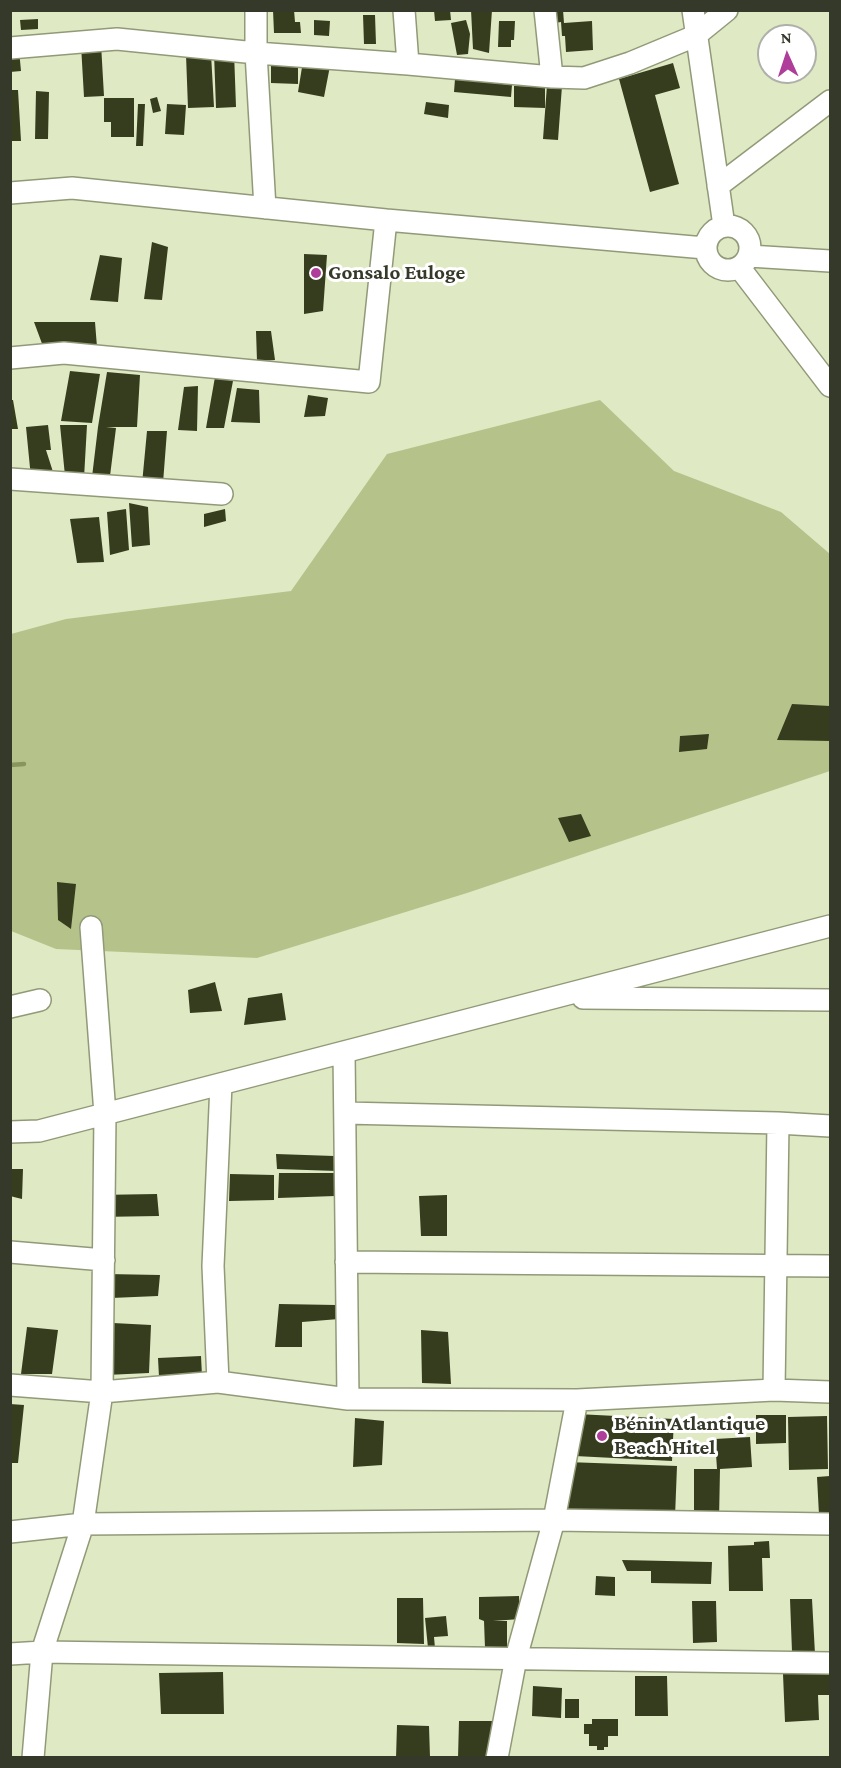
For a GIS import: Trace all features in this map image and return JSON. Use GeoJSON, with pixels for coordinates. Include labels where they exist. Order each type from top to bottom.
{"type":"FeatureCollection","features":[{"type":"Feature","properties":{"kind":"street"},"geometry":{"type":"LineString","coordinates":[[256,10],[256,53],[265,208]]}},
{"type":"Feature","properties":{"kind":"street"},"geometry":{"type":"LineString","coordinates":[[404,10],[408,64]]}},
{"type":"Feature","properties":{"kind":"street"},"geometry":{"type":"LineString","coordinates":[[545,10],[552,77]]}},
{"type":"Feature","properties":{"kind":"street"},"geometry":{"type":"LineString","coordinates":[[693,10],[724,226]]}},
{"type":"Feature","properties":{"kind":"street"},"geometry":{"type":"LineString","coordinates":[[10,48],[117,39],[256,53],[584,78],[630,63],[695,36],[727,10]]}},
{"type":"Feature","properties":{"kind":"street"},"geometry":{"type":"LineString","coordinates":[[718,186],[831,101]]}},
{"type":"Feature","properties":{"kind":"street"},"geometry":{"type":"LineString","coordinates":[[10,193],[72,188],[386,220],[705,248]]}},
{"type":"Feature","properties":{"kind":"street"},"geometry":{"type":"LineString","coordinates":[[10,358],[64,353],[369,382],[386,220]]}},
{"type":"Feature","properties":{"kind":"street"},"geometry":{"type":"LineString","coordinates":[[831,261],[744,262],[724,270],[710,262],[705,248],[711,233],[724,226],[732,226],[745,234],[749,240],[744,262],[831,386]]}},
{"type":"Feature","properties":{"kind":"street"},"geometry":{"type":"LineString","coordinates":[[10,479],[222,494]]}},
{"type":"Feature","properties":{"kind":"street"},"geometry":{"type":"LineString","coordinates":[[10,1132],[39,1131],[831,926]]}},
{"type":"Feature","properties":{"kind":"street"},"geometry":{"type":"LineString","coordinates":[[33,1758],[42,1652],[83,1524],[102,1392],[105,1114],[91,927]]}},
{"type":"Feature","properties":{"kind":"street"},"geometry":{"type":"LineString","coordinates":[[552,998],[831,1000]]}},
{"type":"Feature","properties":{"kind":"street"},"geometry":{"type":"LineString","coordinates":[[10,1007],[40,1000]]}},
{"type":"Feature","properties":{"kind":"street"},"geometry":{"type":"LineString","coordinates":[[344,1052],[348,1399]]}},
{"type":"Feature","properties":{"kind":"street"},"geometry":{"type":"LineString","coordinates":[[218,1382],[213,1266],[221,1084]]}},
{"type":"Feature","properties":{"kind":"street"},"geometry":{"type":"LineString","coordinates":[[345,1113],[831,1126]]}},
{"type":"Feature","properties":{"kind":"street"},"geometry":{"type":"LineString","coordinates":[[774,1390],[778,1123]]}},
{"type":"Feature","properties":{"kind":"street"},"geometry":{"type":"LineString","coordinates":[[10,1252],[104,1260]]}},
{"type":"Feature","properties":{"kind":"street"},"geometry":{"type":"LineString","coordinates":[[346,1262],[831,1266]]}},
{"type":"Feature","properties":{"kind":"street"},"geometry":{"type":"LineString","coordinates":[[10,1385],[102,1392],[218,1382],[348,1399],[577,1400],[774,1390],[831,1392]]}},
{"type":"Feature","properties":{"kind":"street"},"geometry":{"type":"LineString","coordinates":[[497,1758],[516,1658],[554,1520],[577,1400]]}},
{"type":"Feature","properties":{"kind":"street"},"geometry":{"type":"LineString","coordinates":[[10,1532],[83,1524],[554,1520],[831,1524]]}},
{"type":"Feature","properties":{"kind":"street"},"geometry":{"type":"LineString","coordinates":[[10,1654],[42,1652],[831,1663]]}},
{"type":"Feature","properties":{"kind":"green space"},"geometry":{"type":"Polygon","coordinates":[[[600,400],[674,471],[781,512],[830,554],[830,771],[467,893],[257,958],[56,949],[11,931],[11,634],[66,619],[291,591],[387,454],[600,400]]]}},
{"type":"Feature","properties":{"kind":"building"},"geometry":{"type":"Polygon","coordinates":[[[273,10],[294,10],[295,22],[300,22],[301,33],[274,33],[273,10]]]}},
{"type":"Feature","properties":{"kind":"building"},"geometry":{"type":"Polygon","coordinates":[[[434,10],[450,10],[451,20],[435,21],[434,10]]]}},
{"type":"Feature","properties":{"kind":"building"},"geometry":{"type":"Polygon","coordinates":[[[471,10],[492,10],[489,53],[473,49],[471,10]]]}},
{"type":"Feature","properties":{"kind":"building"},"geometry":{"type":"Polygon","coordinates":[[[541,10],[563,10],[564,23],[592,21],[593,50],[566,52],[561,22],[555,23],[541,10]]]}},
{"type":"Feature","properties":{"kind":"building"},"geometry":{"type":"Polygon","coordinates":[[[363,15],[375,15],[376,44],[364,44],[363,15]]]}},
{"type":"Feature","properties":{"kind":"building"},"geometry":{"type":"Polygon","coordinates":[[[38,19],[38,29],[21,30],[20,20],[38,19]]]}},
{"type":"Feature","properties":{"kind":"building"},"geometry":{"type":"Polygon","coordinates":[[[314,20],[330,21],[329,36],[314,35],[314,20]]]}},
{"type":"Feature","properties":{"kind":"building"},"geometry":{"type":"Polygon","coordinates":[[[466,20],[470,34],[468,54],[457,55],[451,23],[466,20]]]}},
{"type":"Feature","properties":{"kind":"building"},"geometry":{"type":"Polygon","coordinates":[[[499,21],[515,21],[514,40],[511,40],[511,47],[498,47],[499,21]]]}},
{"type":"Feature","properties":{"kind":"building"},"geometry":{"type":"Polygon","coordinates":[[[101,44],[104,96],[84,97],[81,45],[101,44]]]}},
{"type":"Feature","properties":{"kind":"building"},"geometry":{"type":"Polygon","coordinates":[[[10,50],[19,50],[21,71],[10,72],[10,50]]]}},
{"type":"Feature","properties":{"kind":"building"},"geometry":{"type":"Polygon","coordinates":[[[234,52],[236,107],[216,108],[214,53],[234,52]]]}},
{"type":"Feature","properties":{"kind":"building"},"geometry":{"type":"Polygon","coordinates":[[[211,54],[214,107],[188,108],[186,55],[211,54]]]}},
{"type":"Feature","properties":{"kind":"building"},"geometry":{"type":"Polygon","coordinates":[[[303,61],[330,66],[324,97],[298,92],[303,61]]]}},
{"type":"Feature","properties":{"kind":"building"},"geometry":{"type":"Polygon","coordinates":[[[673,63],[680,88],[655,95],[679,184],[650,192],[619,79],[673,63]]]}},
{"type":"Feature","properties":{"kind":"building"},"geometry":{"type":"Polygon","coordinates":[[[271,64],[298,65],[298,84],[271,83],[271,64]]]}},
{"type":"Feature","properties":{"kind":"building"},"geometry":{"type":"Polygon","coordinates":[[[455,79],[512,85],[511,97],[454,92],[455,79]]]}},
{"type":"Feature","properties":{"kind":"building"},"geometry":{"type":"Polygon","coordinates":[[[547,85],[562,86],[558,140],[543,139],[547,85]]]}},
{"type":"Feature","properties":{"kind":"building"},"geometry":{"type":"Polygon","coordinates":[[[514,86],[545,87],[545,108],[514,107],[514,86]]]}},
{"type":"Feature","properties":{"kind":"building"},"geometry":{"type":"Polygon","coordinates":[[[10,90],[18,90],[21,141],[10,141],[10,90]]]}},
{"type":"Feature","properties":{"kind":"building"},"geometry":{"type":"Polygon","coordinates":[[[36,91],[49,92],[48,139],[35,139],[36,91]]]}},
{"type":"Feature","properties":{"kind":"building"},"geometry":{"type":"Polygon","coordinates":[[[157,97],[161,111],[153,113],[150,99],[157,97]]]}},
{"type":"Feature","properties":{"kind":"building"},"geometry":{"type":"Polygon","coordinates":[[[104,98],[134,98],[134,137],[111,137],[111,122],[104,122],[104,98]]]}},
{"type":"Feature","properties":{"kind":"building"},"geometry":{"type":"Polygon","coordinates":[[[426,102],[449,105],[448,118],[424,114],[426,102]]]}},
{"type":"Feature","properties":{"kind":"building"},"geometry":{"type":"Polygon","coordinates":[[[138,104],[145,104],[143,146],[136,146],[138,104]]]}},
{"type":"Feature","properties":{"kind":"building"},"geometry":{"type":"Polygon","coordinates":[[[167,104],[186,105],[184,135],[165,134],[167,104]]]}},
{"type":"Feature","properties":{"kind":"building"},"geometry":{"type":"Polygon","coordinates":[[[152,242],[168,247],[162,300],[144,299],[152,242]]]}},
{"type":"Feature","properties":{"kind":"building"},"geometry":{"type":"Polygon","coordinates":[[[304,254],[327,255],[323,311],[304,314],[304,254]]]}},
{"type":"Feature","properties":{"kind":"building"},"geometry":{"type":"Polygon","coordinates":[[[100,255],[122,258],[118,302],[90,300],[100,255]]]}},
{"type":"Feature","properties":{"kind":"building"},"geometry":{"type":"Polygon","coordinates":[[[34,322],[95,322],[97,347],[44,349],[34,322]]]}},
{"type":"Feature","properties":{"kind":"building"},"geometry":{"type":"Polygon","coordinates":[[[256,331],[271,331],[275,360],[257,361],[256,331]]]}},
{"type":"Feature","properties":{"kind":"building"},"geometry":{"type":"Polygon","coordinates":[[[70,371],[100,374],[92,423],[61,421],[70,371]]]}},
{"type":"Feature","properties":{"kind":"building"},"geometry":{"type":"Polygon","coordinates":[[[107,372],[140,375],[137,427],[106,427],[116,428],[110,476],[92,477],[98,427],[107,372]]]}},
{"type":"Feature","properties":{"kind":"building"},"geometry":{"type":"Polygon","coordinates":[[[215,377],[233,381],[224,428],[206,428],[215,377]]]}},
{"type":"Feature","properties":{"kind":"building"},"geometry":{"type":"Polygon","coordinates":[[[198,386],[197,431],[178,430],[184,387],[198,386]]]}},
{"type":"Feature","properties":{"kind":"building"},"geometry":{"type":"Polygon","coordinates":[[[237,388],[259,390],[260,423],[231,422],[237,388]]]}},
{"type":"Feature","properties":{"kind":"building"},"geometry":{"type":"Polygon","coordinates":[[[308,395],[328,398],[325,416],[304,417],[308,395]]]}},
{"type":"Feature","properties":{"kind":"building"},"geometry":{"type":"Polygon","coordinates":[[[10,400],[13,400],[18,429],[10,429],[10,400]]]}},
{"type":"Feature","properties":{"kind":"building"},"geometry":{"type":"Polygon","coordinates":[[[48,425],[51,450],[46,450],[54,475],[31,478],[26,427],[48,425]]]}},
{"type":"Feature","properties":{"kind":"building"},"geometry":{"type":"Polygon","coordinates":[[[60,425],[87,425],[84,478],[65,476],[60,425]]]}},
{"type":"Feature","properties":{"kind":"building"},"geometry":{"type":"Polygon","coordinates":[[[147,431],[167,431],[163,483],[142,484],[147,431]]]}},
{"type":"Feature","properties":{"kind":"building"},"geometry":{"type":"Polygon","coordinates":[[[129,503],[148,507],[150,545],[132,547],[129,503]]]}},
{"type":"Feature","properties":{"kind":"building"},"geometry":{"type":"Polygon","coordinates":[[[126,509],[129,550],[110,555],[107,512],[126,509]]]}},
{"type":"Feature","properties":{"kind":"building"},"geometry":{"type":"Polygon","coordinates":[[[225,509],[226,521],[204,527],[204,514],[225,509]]]}},
{"type":"Feature","properties":{"kind":"building"},"geometry":{"type":"Polygon","coordinates":[[[99,517],[104,562],[77,563],[70,519],[99,517]]]}},
{"type":"Feature","properties":{"kind":"building"},"geometry":{"type":"Polygon","coordinates":[[[792,704],[830,706],[830,741],[777,740],[792,704]]]}},
{"type":"Feature","properties":{"kind":"building"},"geometry":{"type":"Polygon","coordinates":[[[709,734],[707,749],[679,752],[680,736],[709,734]]]}},
{"type":"Feature","properties":{"kind":"building"},"geometry":{"type":"Polygon","coordinates":[[[581,814],[591,836],[569,842],[558,818],[581,814]]]}},
{"type":"Feature","properties":{"kind":"building"},"geometry":{"type":"Polygon","coordinates":[[[57,882],[76,884],[71,929],[58,920],[57,882]]]}},
{"type":"Feature","properties":{"kind":"building"},"geometry":{"type":"Polygon","coordinates":[[[215,982],[222,1011],[190,1013],[188,990],[215,982]]]}},
{"type":"Feature","properties":{"kind":"building"},"geometry":{"type":"Polygon","coordinates":[[[282,993],[286,1020],[244,1025],[248,998],[282,993]]]}},
{"type":"Feature","properties":{"kind":"building"},"geometry":{"type":"Polygon","coordinates":[[[276,1154],[334,1156],[337,1171],[277,1169],[276,1154]]]}},
{"type":"Feature","properties":{"kind":"building"},"geometry":{"type":"Polygon","coordinates":[[[10,1169],[23,1169],[22,1199],[10,1196],[10,1169]]]}},
{"type":"Feature","properties":{"kind":"building"},"geometry":{"type":"Polygon","coordinates":[[[279,1173],[337,1173],[335,1196],[278,1198],[279,1173]]]}},
{"type":"Feature","properties":{"kind":"building"},"geometry":{"type":"Polygon","coordinates":[[[230,1174],[274,1175],[274,1200],[229,1201],[230,1174]]]}},
{"type":"Feature","properties":{"kind":"building"},"geometry":{"type":"Polygon","coordinates":[[[157,1194],[159,1216],[98,1217],[97,1195],[157,1194]]]}},
{"type":"Feature","properties":{"kind":"building"},"geometry":{"type":"Polygon","coordinates":[[[447,1195],[447,1236],[421,1236],[419,1196],[447,1195]]]}},
{"type":"Feature","properties":{"kind":"building"},"geometry":{"type":"Polygon","coordinates":[[[107,1274],[160,1275],[158,1296],[111,1298],[107,1274]]]}},
{"type":"Feature","properties":{"kind":"building"},"geometry":{"type":"Polygon","coordinates":[[[279,1304],[336,1305],[339,1319],[302,1322],[302,1347],[275,1347],[279,1304]]]}},
{"type":"Feature","properties":{"kind":"building"},"geometry":{"type":"Polygon","coordinates":[[[113,1323],[151,1325],[149,1373],[106,1375],[113,1323]]]}},
{"type":"Feature","properties":{"kind":"building"},"geometry":{"type":"Polygon","coordinates":[[[27,1327],[58,1330],[52,1374],[21,1374],[27,1327]]]}},
{"type":"Feature","properties":{"kind":"building"},"geometry":{"type":"Polygon","coordinates":[[[421,1330],[448,1332],[451,1384],[422,1383],[421,1330]]]}},
{"type":"Feature","properties":{"kind":"building"},"geometry":{"type":"Polygon","coordinates":[[[201,1356],[202,1376],[159,1377],[158,1358],[201,1356]]]}},
{"type":"Feature","properties":{"kind":"building"},"geometry":{"type":"Polygon","coordinates":[[[10,1404],[24,1405],[18,1463],[10,1463],[10,1404]]]}},
{"type":"Feature","properties":{"kind":"building"},"geometry":{"type":"Polygon","coordinates":[[[577,1414],[674,1419],[672,1461],[575,1456],[577,1414]]]}},
{"type":"Feature","properties":{"kind":"building"},"geometry":{"type":"Polygon","coordinates":[[[756,1415],[786,1415],[786,1443],[756,1444],[756,1415]]]}},
{"type":"Feature","properties":{"kind":"building"},"geometry":{"type":"Polygon","coordinates":[[[827,1416],[828,1469],[789,1470],[788,1417],[827,1416]]]}},
{"type":"Feature","properties":{"kind":"building"},"geometry":{"type":"Polygon","coordinates":[[[355,1418],[384,1421],[382,1465],[353,1467],[355,1418]]]}},
{"type":"Feature","properties":{"kind":"building"},"geometry":{"type":"Polygon","coordinates":[[[750,1437],[752,1467],[720,1469],[719,1520],[694,1520],[694,1469],[717,1469],[715,1439],[750,1437]]]}},
{"type":"Feature","properties":{"kind":"building"},"geometry":{"type":"Polygon","coordinates":[[[567,1462],[677,1466],[675,1517],[565,1513],[567,1462]]]}},
{"type":"Feature","properties":{"kind":"building"},"geometry":{"type":"Polygon","coordinates":[[[830,1476],[830,1514],[819,1515],[817,1477],[830,1476]]]}},
{"type":"Feature","properties":{"kind":"building"},"geometry":{"type":"Polygon","coordinates":[[[769,1541],[770,1558],[762,1558],[763,1591],[729,1591],[728,1546],[754,1545],[754,1542],[769,1541]]]}},
{"type":"Feature","properties":{"kind":"building"},"geometry":{"type":"Polygon","coordinates":[[[622,1560],[712,1562],[711,1584],[651,1583],[651,1571],[627,1571],[622,1560]]]}},
{"type":"Feature","properties":{"kind":"building"},"geometry":{"type":"Polygon","coordinates":[[[596,1576],[615,1577],[615,1596],[595,1595],[596,1576]]]}},
{"type":"Feature","properties":{"kind":"building"},"geometry":{"type":"Polygon","coordinates":[[[519,1596],[520,1619],[493,1621],[507,1621],[507,1648],[485,1648],[484,1621],[479,1619],[479,1597],[519,1596]]]}},
{"type":"Feature","properties":{"kind":"building"},"geometry":{"type":"Polygon","coordinates":[[[397,1598],[423,1598],[424,1644],[397,1643],[397,1598]]]}},
{"type":"Feature","properties":{"kind":"building"},"geometry":{"type":"Polygon","coordinates":[[[790,1599],[812,1599],[815,1654],[792,1652],[790,1599]]]}},
{"type":"Feature","properties":{"kind":"building"},"geometry":{"type":"Polygon","coordinates":[[[692,1601],[716,1601],[717,1642],[693,1643],[692,1601]]]}},
{"type":"Feature","properties":{"kind":"building"},"geometry":{"type":"Polygon","coordinates":[[[446,1616],[448,1636],[434,1637],[435,1648],[428,1648],[425,1618],[446,1616]]]}},
{"type":"Feature","properties":{"kind":"building"},"geometry":{"type":"Polygon","coordinates":[[[223,1672],[224,1714],[161,1714],[159,1673],[223,1672]]]}},
{"type":"Feature","properties":{"kind":"building"},"geometry":{"type":"Polygon","coordinates":[[[830,1672],[830,1695],[818,1695],[819,1720],[785,1722],[783,1674],[830,1672]]]}},
{"type":"Feature","properties":{"kind":"building"},"geometry":{"type":"Polygon","coordinates":[[[635,1676],[667,1676],[668,1716],[635,1716],[635,1676]]]}},
{"type":"Feature","properties":{"kind":"building"},"geometry":{"type":"Polygon","coordinates":[[[533,1686],[562,1688],[561,1718],[532,1716],[533,1686]]]}},
{"type":"Feature","properties":{"kind":"building"},"geometry":{"type":"Polygon","coordinates":[[[565,1699],[579,1699],[579,1718],[565,1718],[565,1699]]]}},
{"type":"Feature","properties":{"kind":"building"},"geometry":{"type":"Polygon","coordinates":[[[592,1719],[618,1719],[618,1736],[608,1736],[608,1747],[604,1747],[604,1750],[597,1750],[597,1746],[589,1746],[589,1734],[584,1734],[584,1724],[592,1724],[592,1719]]]}},
{"type":"Feature","properties":{"kind":"building"},"geometry":{"type":"Polygon","coordinates":[[[459,1721],[495,1721],[495,1758],[458,1758],[459,1721]]]}},
{"type":"Feature","properties":{"kind":"building"},"geometry":{"type":"Polygon","coordinates":[[[397,1725],[429,1726],[430,1757],[396,1758],[397,1725]]]}},
{"type":"Feature","properties":{"kind":"waterway"},"geometry":{"type":"LineString","coordinates":[[10,765],[24,764]]}},
{"type":"Feature","properties":{"kind":"place","name":"Gonsalo Euloge"},"geometry":{"type":"Point","coordinates":[316,273]}},
{"type":"Feature","properties":{"kind":"place","name":"Bénin Atlantique Beach Hitel"},"geometry":{"type":"Point","coordinates":[602,1436]}}]}
